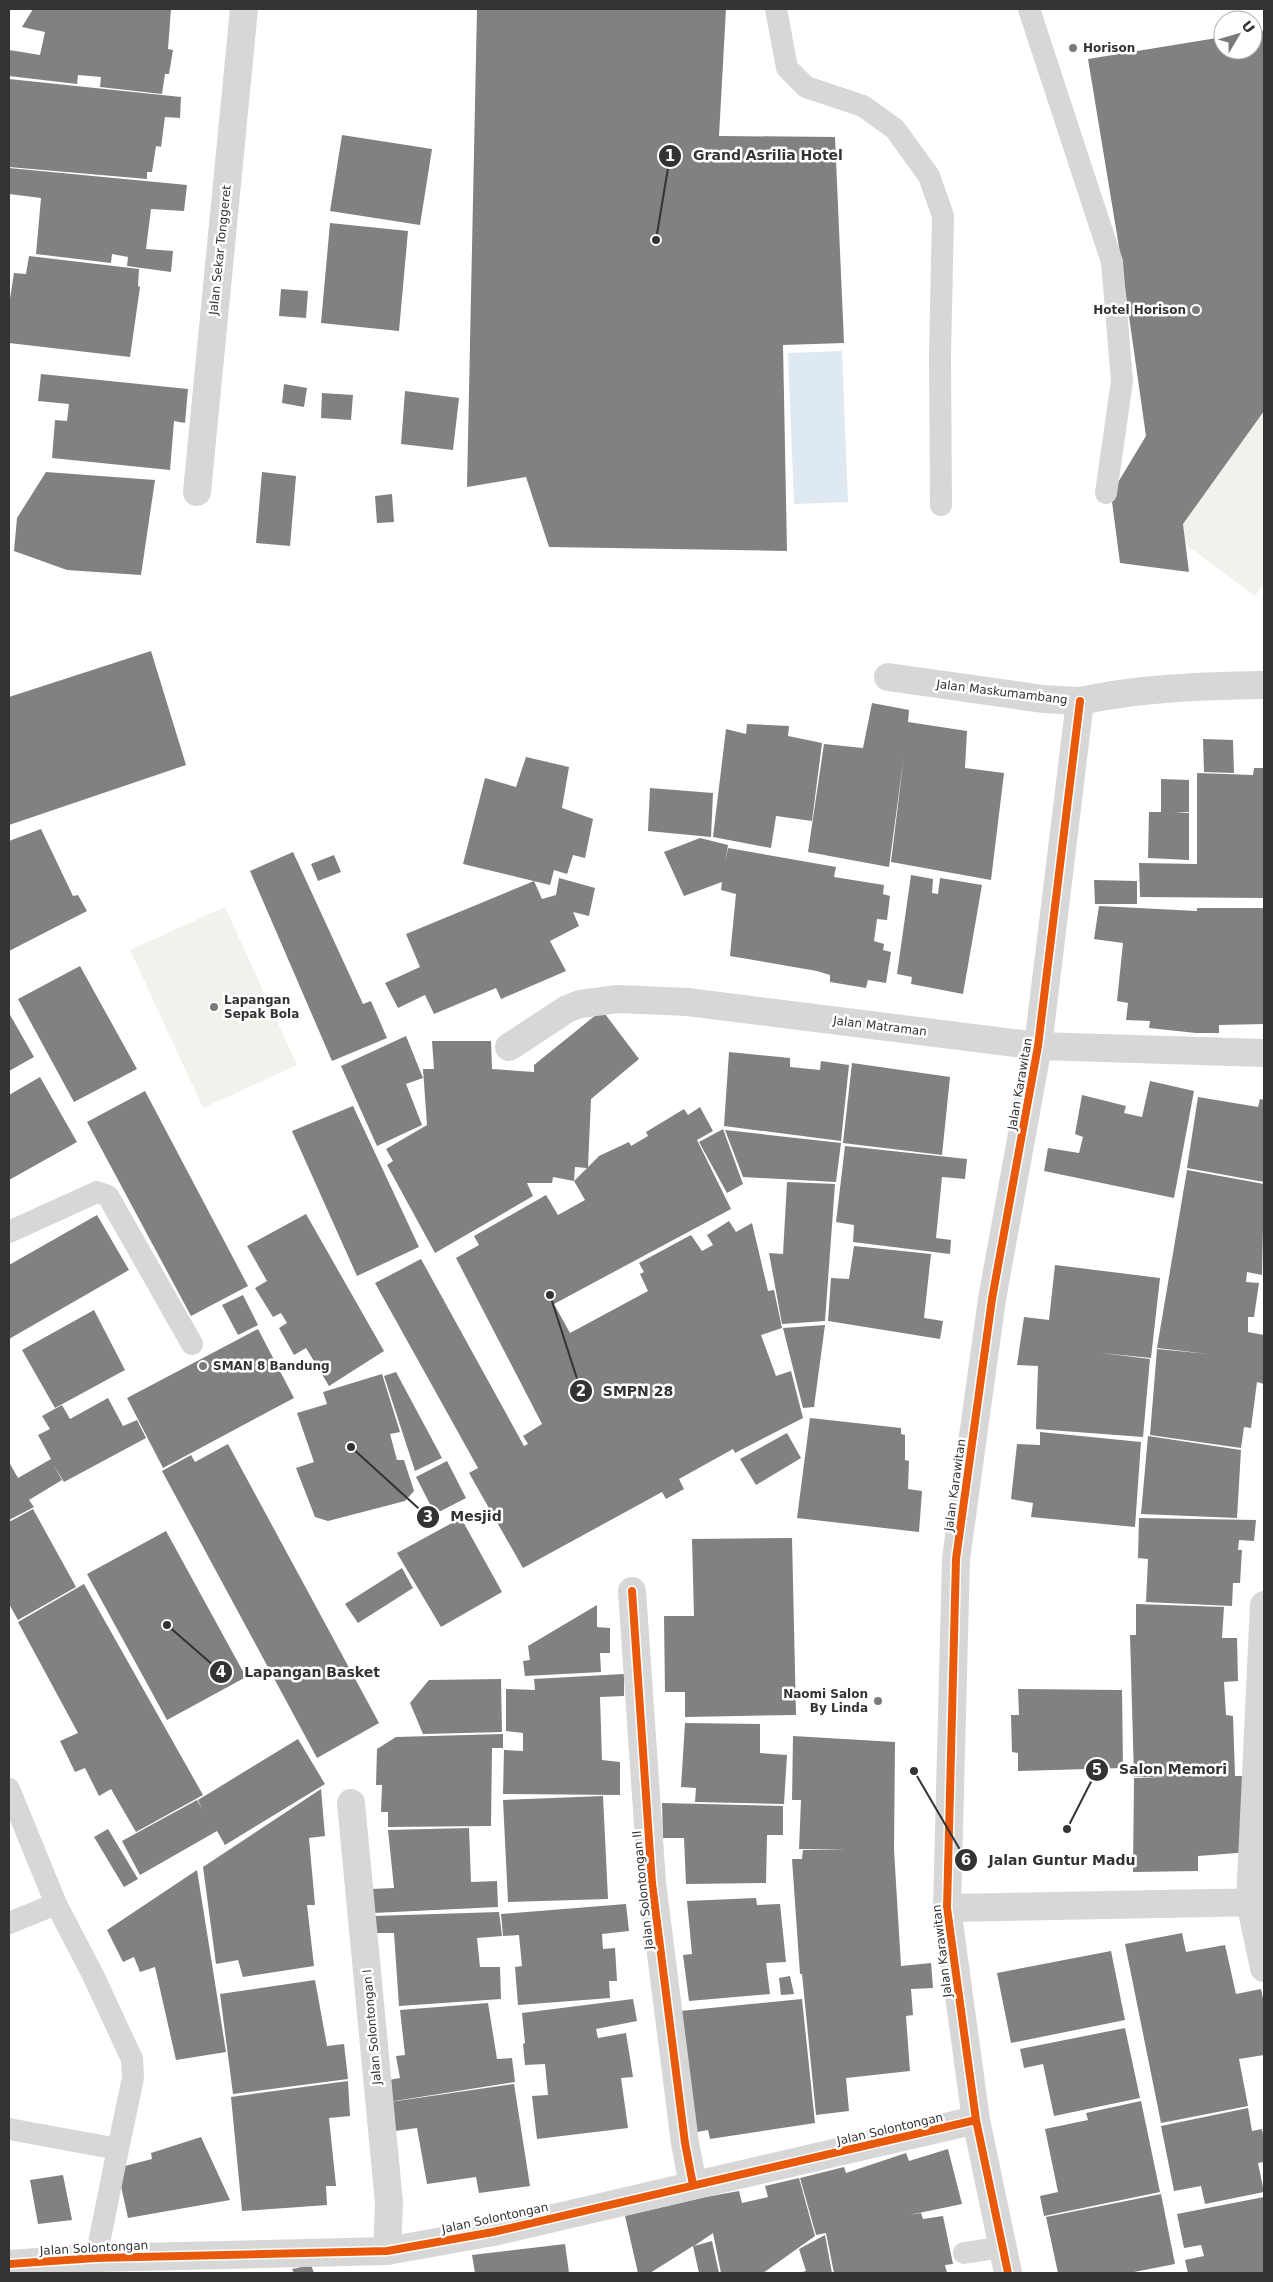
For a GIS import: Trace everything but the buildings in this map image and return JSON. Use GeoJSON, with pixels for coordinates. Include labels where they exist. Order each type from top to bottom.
{"type":"FeatureCollection","features":[{"type":"Feature","properties":{"kind":"street","name":"Jalan Sekar Tonggeret"},"geometry":{"type":"LineString","coordinates":[[197,492],[244,9]]}},
{"type":"Feature","properties":{"kind":"street","name":"Jalan Maskumambang"},"geometry":{"type":"LineString","coordinates":[[888,677],[1043,700],[1080,701],[1152,690],[1264,685]]}},
{"type":"Feature","properties":{"kind":"street","name":"Jalan Karawitan"},"geometry":{"type":"LineString","coordinates":[[1008,2273],[976,2120],[947,1908],[956,1559],[992,1299],[1038,1046],[1080,701]]}},
{"type":"Feature","properties":{"kind":"street","name":"Jalan Matraman"},"geometry":{"type":"LineString","coordinates":[[509,1047],[567,1010],[580,1004],[618,999],[687,1002],[1038,1046],[1264,1053]]}},
{"type":"Feature","properties":{"kind":"street","name":"Jalan Solontongan II"},"geometry":{"type":"LineString","coordinates":[[632,1591],[652,1883],[685,2143],[694,2185]]}},
{"type":"Feature","properties":{"kind":"street"},"geometry":{"type":"LineString","coordinates":[[1264,1611],[1257,1902],[1264,1968]]}},
{"type":"Feature","properties":{"kind":"street","name":"Jalan Solontongan I"},"geometry":{"type":"LineString","coordinates":[[351,1803],[388,2203],[387,2251]]}},
{"type":"Feature","properties":{"kind":"street"},"geometry":{"type":"LineString","coordinates":[[947,1908],[1257,1902]]}},
{"type":"Feature","properties":{"kind":"street","name":"Jalan Solontongan"},"geometry":{"type":"LineString","coordinates":[[9,2264],[96,2258],[387,2251],[493,2232],[976,2120]]}},
{"type":"Feature","properties":{"kind":"lane"},"geometry":{"type":"LineString","coordinates":[[776,9],[787,68],[806,87],[863,106],[895,129],[929,176],[943,216],[940,356],[941,506]]}},
{"type":"Feature","properties":{"kind":"lane"},"geometry":{"type":"LineString","coordinates":[[1029,9],[1112,262],[1122,381],[1106,493]]}},
{"type":"Feature","properties":{"kind":"lane"},"geometry":{"type":"LineString","coordinates":[[9,1232],[97,1192],[108,1196],[192,1344]]}},
{"type":"Feature","properties":{"kind":"lane"},"geometry":{"type":"LineString","coordinates":[[9,1789],[56,1904],[132,2058],[133,2078],[96,2258]]}},
{"type":"Feature","properties":{"kind":"lane"},"geometry":{"type":"LineString","coordinates":[[9,1923],[56,1904]]}},
{"type":"Feature","properties":{"kind":"lane"},"geometry":{"type":"LineString","coordinates":[[9,2129],[118,2149]]}},
{"type":"Feature","properties":{"kind":"lane"},"geometry":{"type":"LineString","coordinates":[[964,2253],[1003,2247]]}},
{"type":"Feature","properties":{"kind":"shaded area"},"geometry":{"type":"Polygon","coordinates":[[[842,351],[848,502],[794,504],[788,353],[842,351]]]}},
{"type":"Feature","properties":{"kind":"shaded area"},"geometry":{"type":"Polygon","coordinates":[[[1264,411],[1264,584],[1255,596],[1186,545],[1183,524],[1264,411]]]}},
{"type":"Feature","properties":{"kind":"shaded area","name":"Lapangan Sepak Bola"},"geometry":{"type":"Polygon","coordinates":[[[225,907],[297,1065],[203,1108],[130,950],[225,907]]]}},
{"type":"Feature","properties":{"kind":"cycle path"},"geometry":{"type":"LineString","coordinates":[[1008,2273],[976,2120],[947,1908],[956,1559],[992,1299],[1038,1046],[1080,701]]}},
{"type":"Feature","properties":{"kind":"cycle path"},"geometry":{"type":"LineString","coordinates":[[632,1591],[652,1883],[685,2143],[693,2185]]}},
{"type":"Feature","properties":{"kind":"cycle path"},"geometry":{"type":"LineString","coordinates":[[9,2264],[96,2258],[387,2251],[493,2232],[976,2120]]}},
{"type":"Feature","properties":{"kind":"place","name":"Horison"},"geometry":{"type":"Point","coordinates":[1073,48]}},
{"type":"Feature","properties":{"kind":"place","name":"Grand Asrilia Hotel"},"geometry":{"type":"Point","coordinates":[656,240]}},
{"type":"Feature","properties":{"kind":"place","name":"Hotel Horison"},"geometry":{"type":"Point","coordinates":[1196,310]}},
{"type":"Feature","properties":{"kind":"place","name":"Lapangan Sepak Bola"},"geometry":{"type":"Point","coordinates":[214,1007]}},
{"type":"Feature","properties":{"kind":"place","name":"SMPN 28"},"geometry":{"type":"Point","coordinates":[550,1295]}},
{"type":"Feature","properties":{"kind":"place","name":"SMAN 8 Bandung"},"geometry":{"type":"Point","coordinates":[203,1366]}},
{"type":"Feature","properties":{"kind":"place","name":"Mesjid"},"geometry":{"type":"Point","coordinates":[351,1447]}},
{"type":"Feature","properties":{"kind":"place","name":"Lapangan Basket"},"geometry":{"type":"Point","coordinates":[167,1625]}},
{"type":"Feature","properties":{"kind":"place","name":"Naomi Salon By Linda"},"geometry":{"type":"Point","coordinates":[878,1701]}},
{"type":"Feature","properties":{"kind":"place","name":"Jalan Guntur Madu"},"geometry":{"type":"Point","coordinates":[914,1771]}},
{"type":"Feature","properties":{"kind":"place","name":"Salon Memori"},"geometry":{"type":"Point","coordinates":[1067,1829]}}]}
